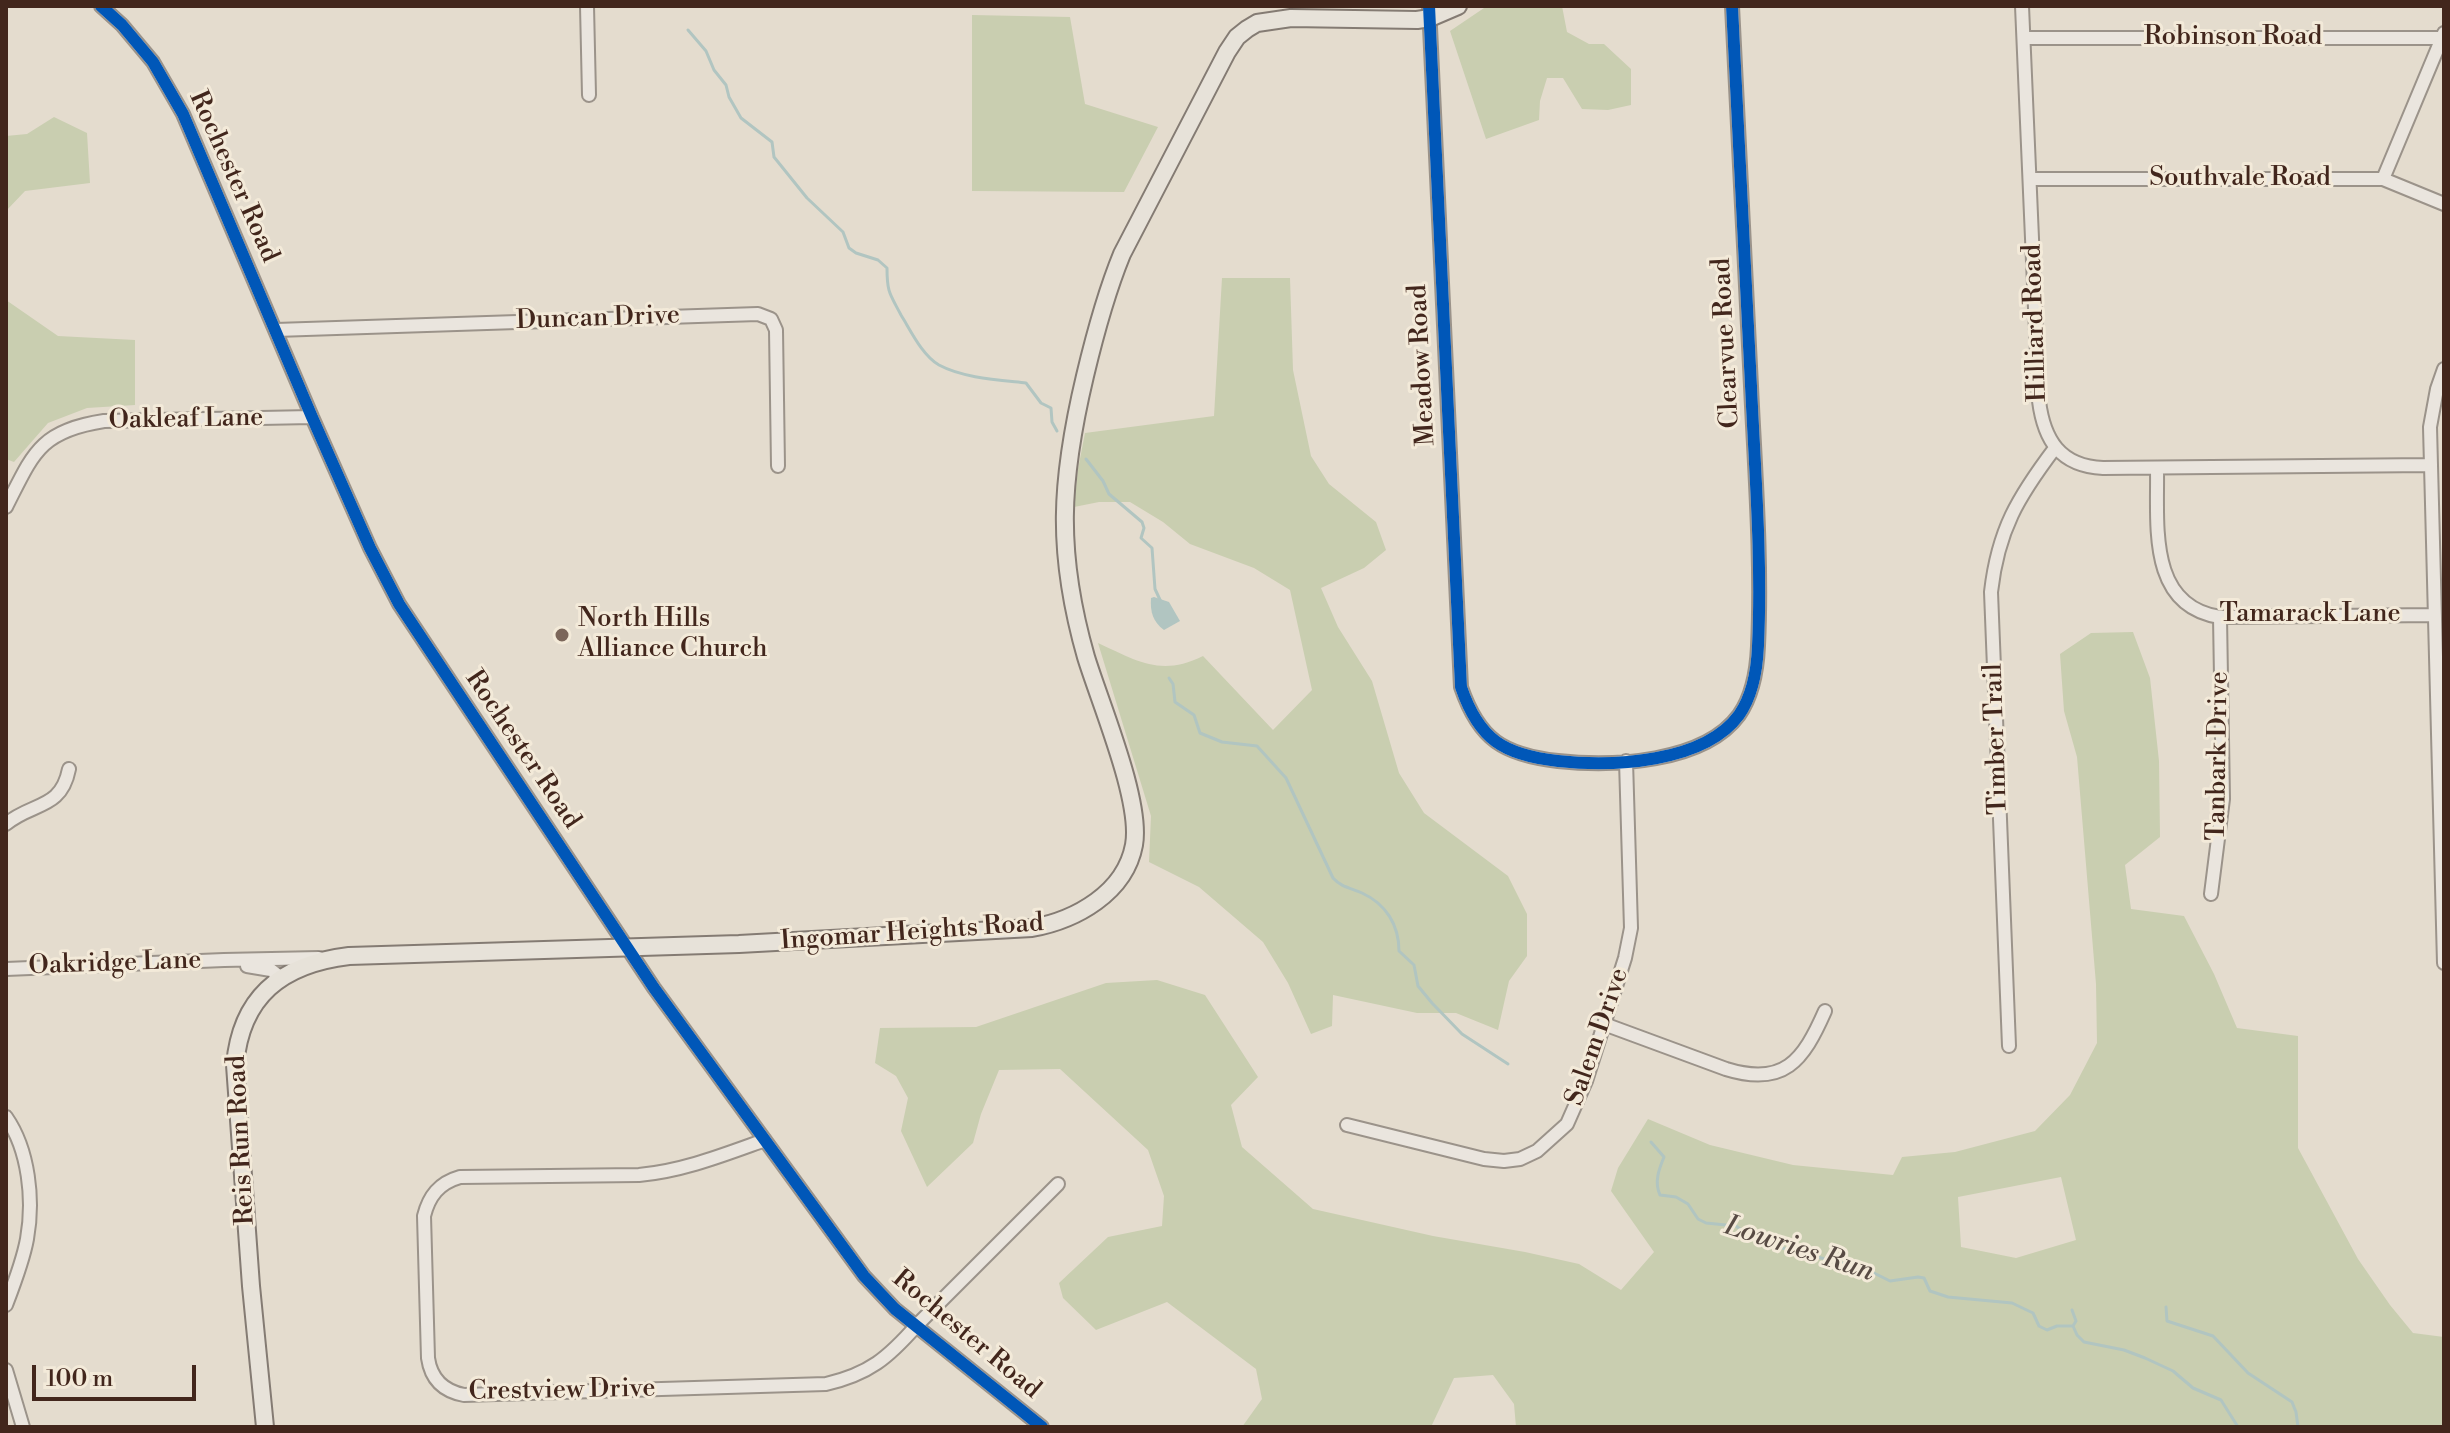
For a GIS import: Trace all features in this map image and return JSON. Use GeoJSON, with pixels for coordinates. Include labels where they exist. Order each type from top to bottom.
{"type":"FeatureCollection","features":[{"type":"Feature","properties":{"kind":"main road","name":"Ingomar Heights Road"},"geometry":{"type":"LineString","coordinates":[[627,948],[1032,928],[1081,913],[1112,887],[1132,853],[1135,828],[1069,589],[1064,521],[1068,453],[1076,415],[1112,280],[1122,254],[1237,37],[1257,23],[1272,20],[1402,20],[1458,6]]}},
{"type":"Feature","properties":{"kind":"main road","name":"Reis Run Road"},"geometry":{"type":"LineString","coordinates":[[265,1427],[235,1065],[238,1036],[245,1018],[261,996],[280,977],[331,958],[627,948]]}},
{"type":"Feature","properties":{"kind":"street","name":"Rochester Road"},"geometry":{"type":"LineString","coordinates":[[101,6],[153,62],[198,145],[312,417],[370,548],[399,604],[627,948],[864,1276],[895,1309],[1042,1427]]}},
{"type":"Feature","properties":{"kind":"street"},"geometry":{"type":"LineString","coordinates":[[587,6],[589,95]]}},
{"type":"Feature","properties":{"kind":"street","name":"Clearvue Road"},"geometry":{"type":"LineString","coordinates":[[1474,719],[1492,741],[1519,754],[1569,762],[1626,761],[1677,754],[1718,734],[1738,717],[1751,694],[1758,647],[1758,529],[1732,6]]}},
{"type":"Feature","properties":{"kind":"street","name":"Hilliard Road"},"geometry":{"type":"LineString","coordinates":[[2022,6],[2039,401],[2044,427],[2055,448]]}},
{"type":"Feature","properties":{"kind":"street","name":"Meadow Road"},"geometry":{"type":"LineString","coordinates":[[1430,12],[1459,671],[1461,687],[1474,719]]}},
{"type":"Feature","properties":{"kind":"street"},"geometry":{"type":"LineString","coordinates":[[2383,179],[2443,36]]}},
{"type":"Feature","properties":{"kind":"street","name":"Robinson Road"},"geometry":{"type":"LineString","coordinates":[[2024,38],[2443,36]]}},
{"type":"Feature","properties":{"kind":"street","name":"Southvale Road"},"geometry":{"type":"LineString","coordinates":[[2031,179],[2383,179],[2444,204]]}},
{"type":"Feature","properties":{"kind":"street","name":"Duncan Drive"},"geometry":{"type":"LineString","coordinates":[[276,330],[758,314],[771,319],[776,330],[778,466]]}},
{"type":"Feature","properties":{"kind":"street"},"geometry":{"type":"LineString","coordinates":[[2444,369],[2433,407],[2430,465],[2435,615],[2440,642],[2444,963]]}},
{"type":"Feature","properties":{"kind":"street","name":"Oakleaf Lane"},"geometry":{"type":"LineString","coordinates":[[6,507],[41,445],[52,437],[90,423],[312,417]]}},
{"type":"Feature","properties":{"kind":"street"},"geometry":{"type":"LineString","coordinates":[[2055,448],[2067,458],[2092,467],[2430,465]]}},
{"type":"Feature","properties":{"kind":"street","name":"Timber Trail"},"geometry":{"type":"LineString","coordinates":[[2009,1046],[1991,592],[1997,554],[2009,518],[2055,448]]}},
{"type":"Feature","properties":{"kind":"street","name":"Tamarack Lane"},"geometry":{"type":"LineString","coordinates":[[2157,469],[2159,548],[2165,574],[2177,596],[2209,616],[2435,615]]}},
{"type":"Feature","properties":{"kind":"street","name":"Tanbark Drive"},"geometry":{"type":"LineString","coordinates":[[2211,894],[2223,799],[2220,617]]}},
{"type":"Feature","properties":{"kind":"street","name":"Salem Drive"},"geometry":{"type":"LineString","coordinates":[[1347,1125],[1484,1159],[1504,1161],[1520,1159],[1537,1151],[1567,1124],[1582,1090],[1629,943],[1626,761]]}},
{"type":"Feature","properties":{"kind":"street"},"geometry":{"type":"LineString","coordinates":[[6,824],[54,799],[62,791],[69,769]]}},
{"type":"Feature","properties":{"kind":"street","name":"Oakridge Lane"},"geometry":{"type":"LineString","coordinates":[[6,969],[331,958]]}},
{"type":"Feature","properties":{"kind":"street","name":"Oakridge Lane"},"geometry":{"type":"LineString","coordinates":[[224,960],[271,970],[280,977]]}},
{"type":"Feature","properties":{"kind":"street"},"geometry":{"type":"LineString","coordinates":[[1604,1024],[1726,1069],[1759,1075],[1798,1060],[1808,1048],[1825,1011]]}},
{"type":"Feature","properties":{"kind":"street"},"geometry":{"type":"LineString","coordinates":[[6,1117],[19,1137],[30,1212],[27,1243],[6,1305]]}},
{"type":"Feature","properties":{"kind":"street","name":"Crestview Drive"},"geometry":{"type":"LineString","coordinates":[[765,1140],[690,1167],[665,1172],[460,1177],[443,1184],[431,1195],[424,1216],[428,1358],[436,1381],[453,1393],[464,1395],[826,1384],[859,1375],[897,1347],[1058,1184]]}},
{"type":"Feature","properties":{"kind":"street"},"geometry":{"type":"LineString","coordinates":[[6,1370],[23,1427]]}},
{"type":"Feature","properties":{"kind":"green space"},"geometry":{"type":"Polygon","coordinates":[[[1487,6],[1562,6],[1567,32],[1589,44],[1604,44],[1631,69],[1631,105],[1608,110],[1582,109],[1563,78],[1547,78],[1540,101],[1539,120],[1486,139],[1450,31],[1487,6]]]}},
{"type":"Feature","properties":{"kind":"green space"},"geometry":{"type":"Polygon","coordinates":[[[972,15],[1070,17],[1085,104],[1158,127],[1124,192],[972,191],[972,15]]]}},
{"type":"Feature","properties":{"kind":"green space"},"geometry":{"type":"Polygon","coordinates":[[[54,117],[87,133],[90,183],[25,191],[6,211],[6,136],[27,134],[54,117]]]}},
{"type":"Feature","properties":{"kind":"green space"},"geometry":{"type":"Polygon","coordinates":[[[1222,278],[1290,278],[1293,370],[1311,456],[1329,484],[1376,522],[1386,550],[1364,568],[1321,588],[1338,627],[1372,681],[1399,773],[1424,813],[1508,876],[1527,914],[1527,956],[1509,981],[1498,1030],[1456,1013],[1417,1013],[1333,995],[1332,1026],[1311,1034],[1288,983],[1263,942],[1199,887],[1149,862],[1151,816],[1098,643],[1137,661],[1162,666],[1203,656],[1273,730],[1312,690],[1290,590],[1254,568],[1190,544],[1163,522],[1130,502],[1099,502],[1074,507],[1085,433],[1214,416],[1222,278]]]}},
{"type":"Feature","properties":{"kind":"green space"},"geometry":{"type":"Polygon","coordinates":[[[6,300],[58,336],[135,340],[135,405],[87,408],[48,423],[14,462],[6,459],[6,300]]]}},
{"type":"Feature","properties":{"kind":"green space"},"geometry":{"type":"Polygon","coordinates":[[[2133,632],[2150,678],[2159,761],[2160,837],[2125,865],[2131,909],[2184,916],[2237,1028],[2298,1036],[2298,1148],[2358,1259],[2390,1305],[2413,1333],[2444,1337],[2444,1427],[1516,1427],[1514,1404],[1493,1375],[1454,1378],[1431,1427],[1242,1427],[1262,1399],[1256,1369],[1167,1302],[1096,1330],[1063,1298],[1059,1283],[1108,1237],[1162,1226],[1164,1196],[1148,1150],[1060,1069],[999,1070],[973,1143],[927,1187],[901,1131],[908,1098],[896,1076],[875,1063],[880,1028],[976,1027],[1106,983],[1157,980],[1205,995],[1258,1077],[1231,1105],[1242,1147],[1313,1209],[1579,1264],[1621,1290],[1654,1252],[1611,1191],[1618,1168],[1648,1119],[1710,1145],[1793,1165],[1893,1175],[1902,1157],[1955,1152],[2035,1131],[2070,1095],[2097,1043],[2096,984],[2077,757],[2064,711],[2060,654],[2091,633],[2133,632]],[[2061,1177],[1958,1197],[1961,1247],[2016,1258],[2076,1240],[2061,1177]]]}},
{"type":"Feature","properties":{"kind":"shaded area"},"geometry":{"type":"Polygon","coordinates":[[[1151,598],[1169,602],[1180,621],[1164,630],[1160,627],[1152,612],[1151,598]]]}},
{"type":"Feature","properties":{"kind":"waterway"},"geometry":{"type":"LineString","coordinates":[[688,30],[706,51],[741,118],[772,142],[774,157],[807,198],[843,232],[849,248],[878,260],[887,268],[892,297],[927,355],[939,365],[959,373],[1026,383],[1041,403],[1051,408],[1052,422],[1057,431]]}},
{"type":"Feature","properties":{"kind":"waterway","name":"Lowries Run"},"geometry":{"type":"LineString","coordinates":[[1086,459],[1109,494],[1142,522],[1141,538],[1152,548],[1155,589],[1161,602]]}},
{"type":"Feature","properties":{"kind":"waterway","name":"Lowries Run"},"geometry":{"type":"LineString","coordinates":[[1169,678],[1173,684],[1175,702],[1194,715],[1200,733],[1222,742],[1257,746],[1286,778],[1333,878],[1384,909],[1394,924],[1399,951],[1414,965],[1418,986],[1462,1034],[1508,1064]]}},
{"type":"Feature","properties":{"kind":"waterway","name":"Lowries Run"},"geometry":{"type":"LineString","coordinates":[[1651,1142],[1664,1157],[1657,1180],[1660,1195],[1676,1197],[1688,1204],[1698,1219],[1706,1223],[1736,1226],[1763,1243],[1868,1270],[1890,1281],[1924,1278],[1930,1291],[1948,1297],[2012,1303],[2033,1313],[2039,1326],[2047,1330],[2057,1326],[2073,1326]]}},
{"type":"Feature","properties":{"kind":"waterway"},"geometry":{"type":"LineString","coordinates":[[2166,1307],[2167,1321],[2213,1336],[2248,1373],[2292,1402],[2298,1427]]}},
{"type":"Feature","properties":{"kind":"waterway"},"geometry":{"type":"LineString","coordinates":[[2072,1310],[2076,1321],[2073,1326]]}},
{"type":"Feature","properties":{"kind":"waterway","name":"Lowries Run"},"geometry":{"type":"LineString","coordinates":[[2073,1326],[2084,1342],[2124,1350],[2145,1358],[2173,1371],[2193,1388],[2221,1400],[2238,1427]]}},
{"type":"Feature","properties":{"kind":"cycle path"},"geometry":{"type":"LineString","coordinates":[[101,6],[122,25],[153,62],[183,114],[312,417],[370,548],[399,604],[654,988],[864,1276],[895,1309],[1042,1427]]}},
{"type":"Feature","properties":{"kind":"cycle path"},"geometry":{"type":"LineString","coordinates":[[1429,6],[1461,687],[1476,720],[1496,742],[1523,754],[1580,763],[1656,758],[1704,743],[1723,731],[1739,715],[1748,699],[1755,673],[1759,614],[1758,516],[1732,6]]}},
{"type":"Feature","properties":{"kind":"place","name":"North Hills Alliance Church"},"geometry":{"type":"Point","coordinates":[562,635]}}]}
